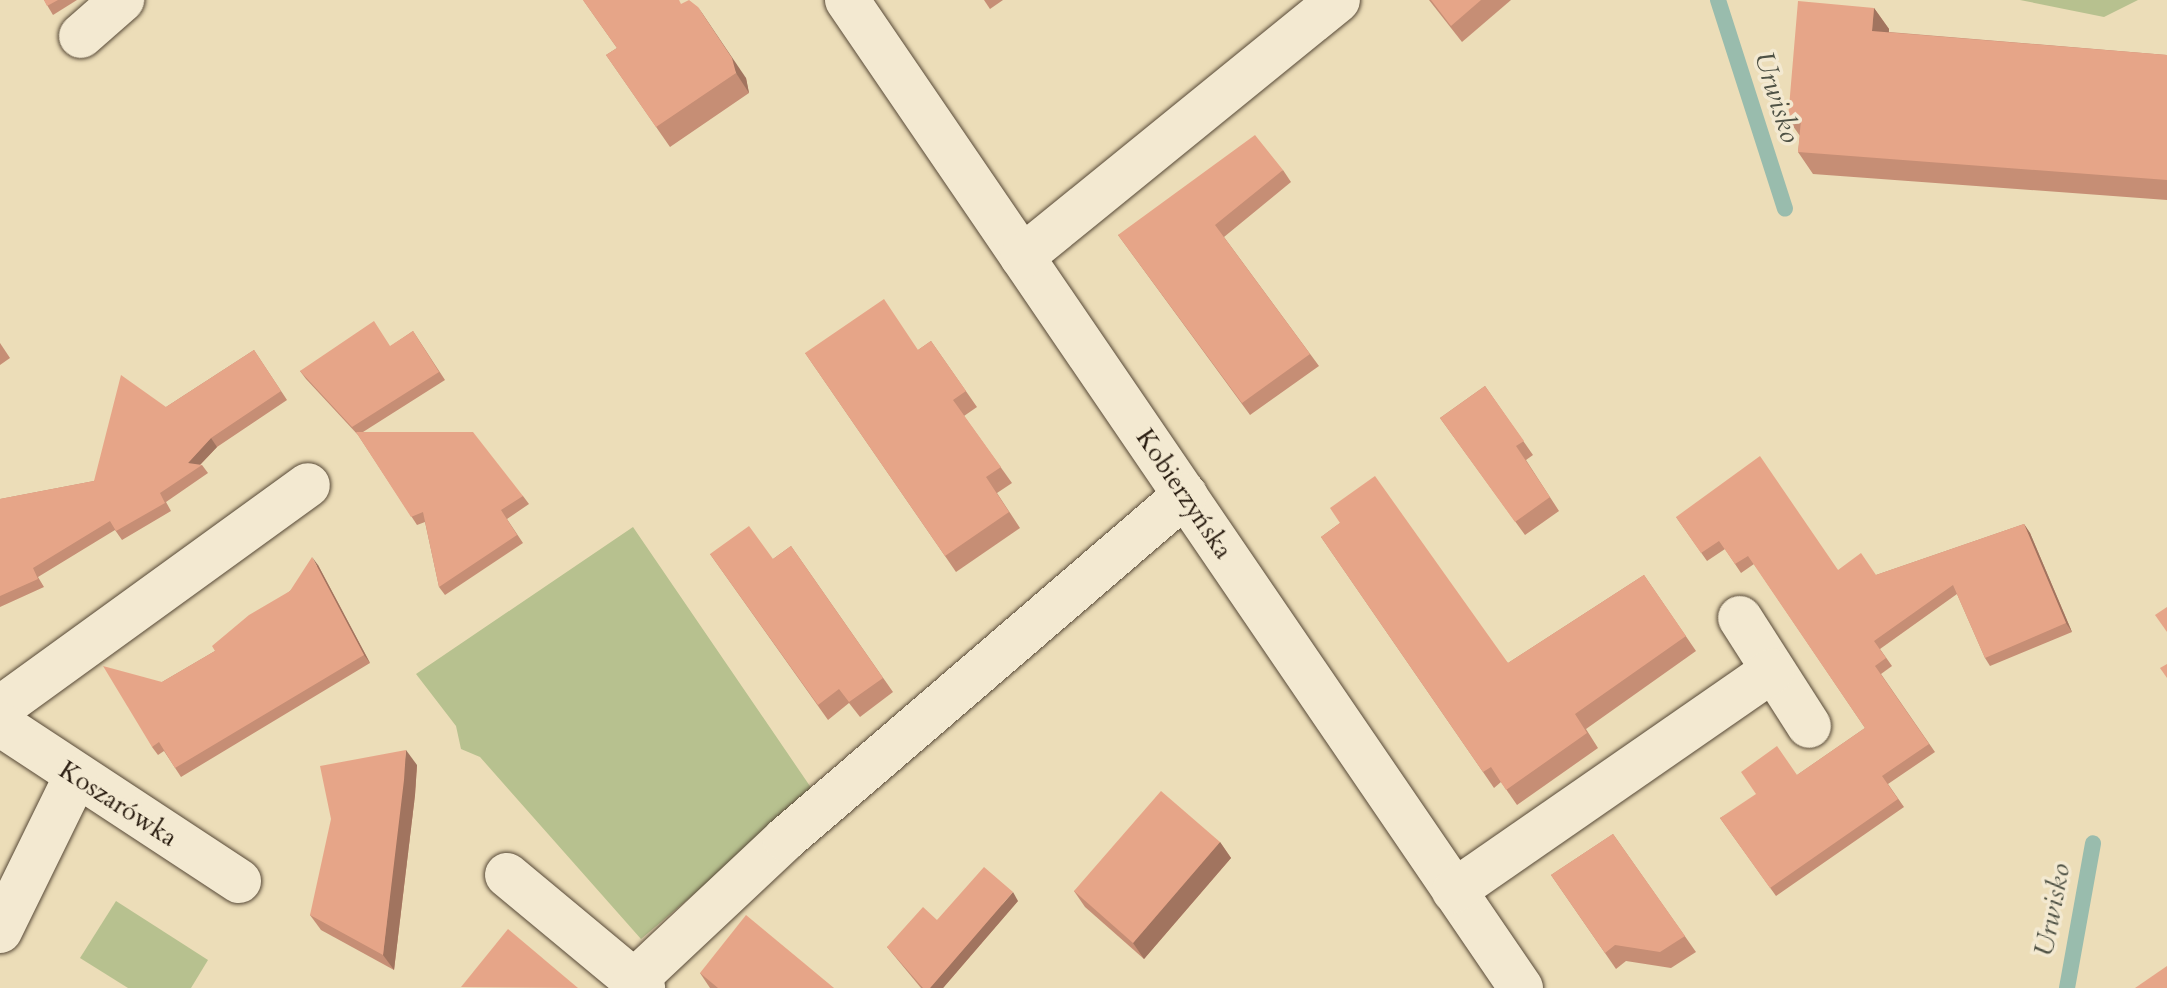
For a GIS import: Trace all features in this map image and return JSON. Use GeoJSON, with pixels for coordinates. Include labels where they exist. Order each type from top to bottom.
{"type":"FeatureCollection","features":[{"type":"Feature","properties":{"kind":"street"},"geometry":{"type":"LineString","coordinates":[[81,36],[122,0]]}},
{"type":"Feature","properties":{"kind":"street","name":"Kobierzyńska"},"geometry":{"type":"LineString","coordinates":[[847,0],[1521,988]]}},
{"type":"Feature","properties":{"kind":"street"},"geometry":{"type":"LineString","coordinates":[[1022,257],[1338,0]]}},
{"type":"Feature","properties":{"kind":"street"},"geometry":{"type":"LineString","coordinates":[[0,708],[308,485]]}},
{"type":"Feature","properties":{"kind":"street"},"geometry":{"type":"LineString","coordinates":[[507,875],[639,984],[785,839],[1185,495]]}},
{"type":"Feature","properties":{"kind":"street"},"geometry":{"type":"LineString","coordinates":[[1740,618],[1809,726]]}},
{"type":"Feature","properties":{"kind":"street"},"geometry":{"type":"LineString","coordinates":[[1454,891],[1772,671]]}},
{"type":"Feature","properties":{"kind":"street","name":"Koszarówka"},"geometry":{"type":"LineString","coordinates":[[0,724],[75,778],[239,881]]}},
{"type":"Feature","properties":{"kind":"street"},"geometry":{"type":"LineString","coordinates":[[0,931],[75,778]]}},
{"type":"Feature","properties":{"kind":"green space"},"geometry":{"type":"Polygon","coordinates":[[[2020,0],[2138,0],[2104,17],[2020,0]]]}},
{"type":"Feature","properties":{"kind":"green space"},"geometry":{"type":"Polygon","coordinates":[[[633,527],[814,792],[641,939],[480,757],[461,749],[456,726],[416,674],[633,527]]]}},
{"type":"Feature","properties":{"kind":"green space"},"geometry":{"type":"Polygon","coordinates":[[[116,901],[208,960],[191,988],[128,988],[80,958],[116,901]]]}},
{"type":"Feature","properties":{"kind":"building"},"geometry":{"type":"Polygon","coordinates":[[[44,0],[58,0],[47,6],[44,0]]]}},
{"type":"Feature","properties":{"kind":"building"},"geometry":{"type":"Polygon","coordinates":[[[583,0],[679,0],[681,4],[689,0],[698,7],[732,58],[736,73],[656,127],[606,55],[617,48],[583,0]]]}},
{"type":"Feature","properties":{"kind":"building"},"geometry":{"type":"Polygon","coordinates":[[[1431,0],[1481,0],[1451,26],[1431,0]]]}},
{"type":"Feature","properties":{"kind":"building"},"geometry":{"type":"Polygon","coordinates":[[[1798,1],[1874,8],[1872,31],[2167,55],[2167,180],[1798,152],[1801,120],[1788,119],[1798,1]]]}},
{"type":"Feature","properties":{"kind":"building"},"geometry":{"type":"Polygon","coordinates":[[[1255,135],[1283,170],[1215,225],[1310,354],[1242,403],[1118,235],[1255,135]]]}},
{"type":"Feature","properties":{"kind":"building"},"geometry":{"type":"Polygon","coordinates":[[[884,299],[918,350],[931,341],[966,391],[953,400],[1001,467],[986,477],[1009,512],[945,556],[805,353],[884,299]]]}},
{"type":"Feature","properties":{"kind":"building"},"geometry":{"type":"Polygon","coordinates":[[[374,321],[390,346],[413,331],[439,372],[352,427],[300,371],[374,321]]]}},
{"type":"Feature","properties":{"kind":"building"},"geometry":{"type":"Polygon","coordinates":[[[254,350],[281,391],[211,438],[188,463],[202,465],[160,493],[165,503],[116,531],[110,521],[33,568],[38,579],[0,596],[0,499],[94,481],[121,375],[166,407],[254,350]]]}},
{"type":"Feature","properties":{"kind":"building"},"geometry":{"type":"Polygon","coordinates":[[[1485,386],[1524,441],[1516,446],[1550,497],[1515,522],[1440,418],[1485,386]]]}},
{"type":"Feature","properties":{"kind":"building"},"geometry":{"type":"Polygon","coordinates":[[[356,432],[473,432],[523,496],[501,510],[517,535],[439,587],[423,512],[411,517],[356,432]]]}},
{"type":"Feature","properties":{"kind":"building"},"geometry":{"type":"Polygon","coordinates":[[[1760,456],[1838,570],[1861,553],[1876,575],[2024,524],[2066,623],[1985,658],[1953,585],[1874,641],[1886,658],[1875,666],[1929,744],[1882,776],[1898,799],[1770,888],[1720,818],[1756,794],[1741,772],[1777,746],[1797,775],[1865,728],[1748,556],[1735,564],[1719,541],[1701,553],[1676,517],[1760,456]]]}},
{"type":"Feature","properties":{"kind":"building"},"geometry":{"type":"Polygon","coordinates":[[[1375,476],[1508,663],[1644,575],[1686,636],[1575,714],[1587,733],[1506,790],[1491,767],[1483,772],[1321,537],[1340,523],[1330,508],[1375,476]]]}},
{"type":"Feature","properties":{"kind":"building"},"geometry":{"type":"Polygon","coordinates":[[[749,526],[773,559],[791,546],[883,678],[849,702],[839,689],[818,705],[710,554],[749,526]]]}},
{"type":"Feature","properties":{"kind":"building"},"geometry":{"type":"Polygon","coordinates":[[[312,557],[364,655],[175,768],[159,742],[152,747],[103,666],[162,682],[215,651],[212,646],[249,615],[290,591],[312,557]]]}},
{"type":"Feature","properties":{"kind":"building"},"geometry":{"type":"Polygon","coordinates":[[[2167,607],[2167,632],[2155,615],[2167,607]]]}},
{"type":"Feature","properties":{"kind":"building"},"geometry":{"type":"Polygon","coordinates":[[[2167,664],[2167,678],[2160,668],[2167,664]]]}},
{"type":"Feature","properties":{"kind":"building"},"geometry":{"type":"Polygon","coordinates":[[[406,750],[383,955],[310,915],[331,819],[320,766],[406,750]]]}},
{"type":"Feature","properties":{"kind":"building"},"geometry":{"type":"Polygon","coordinates":[[[1161,791],[1220,842],[1133,943],[1074,891],[1161,791]]]}},
{"type":"Feature","properties":{"kind":"building"},"geometry":{"type":"Polygon","coordinates":[[[1613,834],[1685,936],[1660,952],[1615,945],[1605,953],[1551,875],[1613,834]]]}},
{"type":"Feature","properties":{"kind":"building"},"geometry":{"type":"Polygon","coordinates":[[[984,867],[1013,892],[930,988],[923,988],[887,947],[923,907],[937,920],[984,867]]]}},
{"type":"Feature","properties":{"kind":"building"},"geometry":{"type":"Polygon","coordinates":[[[746,915],[834,988],[718,988],[700,973],[746,915]]]}},
{"type":"Feature","properties":{"kind":"building"},"geometry":{"type":"Polygon","coordinates":[[[508,929],[578,988],[461,987],[508,929]]]}},
{"type":"Feature","properties":{"kind":"building"},"geometry":{"type":"Polygon","coordinates":[[[2167,966],[2167,988],[2135,988],[2167,966]]]}},
{"type":"Feature","properties":{"kind":"waterway","name":"Urwisko"},"geometry":{"type":"LineString","coordinates":[[1718,0],[1785,209]]}},
{"type":"Feature","properties":{"kind":"waterway","name":"Urwisko"},"geometry":{"type":"LineString","coordinates":[[2067,988],[2093,843]]}}]}
